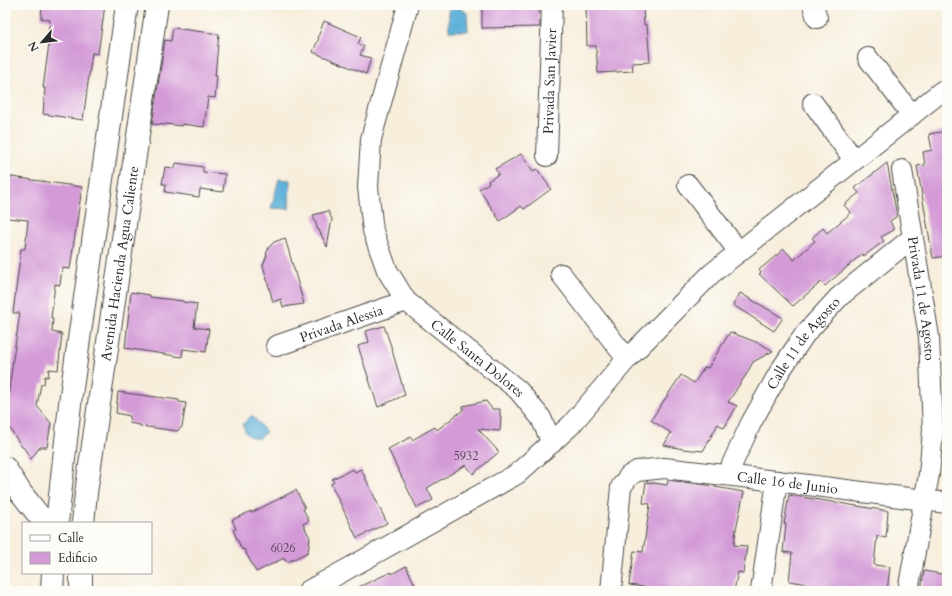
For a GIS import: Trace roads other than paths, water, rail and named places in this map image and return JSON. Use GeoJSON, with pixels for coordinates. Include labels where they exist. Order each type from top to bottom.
{"type":"FeatureCollection","features":[{"type":"Feature","properties":{"kind":"main road","name":"Avenida Hacienda Agua Caliente"},"geometry":{"type":"LineString","coordinates":[[57,522],[71,395],[127,5]]}},
{"type":"Feature","properties":{"kind":"main road","name":"Avenida Hacienda Agua Caliente"},"geometry":{"type":"LineString","coordinates":[[83,522],[88,478],[157,5]]}},
{"type":"Feature","properties":{"kind":"main road"},"geometry":{"type":"LineString","coordinates":[[5,468],[21,493],[43,522]]}},
{"type":"Feature","properties":{"kind":"main road"},"geometry":{"type":"LineString","coordinates":[[52,591],[53,574]]}},
{"type":"Feature","properties":{"kind":"main road"},"geometry":{"type":"LineString","coordinates":[[80,591],[81,574]]}},
{"type":"Feature","properties":{"kind":"street","name":"Calle Santa Dolores"},"geometry":{"type":"LineString","coordinates":[[408,5],[371,139],[368,187],[374,231],[387,270],[406,301],[518,390],[541,418],[552,443]]}},
{"type":"Feature","properties":{"kind":"street","name":"Privada San Javier"},"geometry":{"type":"LineString","coordinates":[[547,156],[552,5]]}},
{"type":"Feature","properties":{"kind":"street"},"geometry":{"type":"LineString","coordinates":[[868,58],[912,115]]}},
{"type":"Feature","properties":{"kind":"street"},"geometry":{"type":"LineString","coordinates":[[308,591],[517,474],[571,425],[627,359],[711,274],[942,91]]}},
{"type":"Feature","properties":{"kind":"street"},"geometry":{"type":"LineString","coordinates":[[813,103],[854,160]]}},
{"type":"Feature","properties":{"kind":"street","name":"Privada 11 de Agosto"},"geometry":{"type":"LineString","coordinates":[[902,170],[929,337],[933,431],[929,474],[908,591]]}},
{"type":"Feature","properties":{"kind":"street"},"geometry":{"type":"LineString","coordinates":[[688,185],[739,252]]}},
{"type":"Feature","properties":{"kind":"street","name":"Calle 11 de Agosto"},"geometry":{"type":"LineString","coordinates":[[727,475],[751,423],[780,371],[805,334],[839,298],[912,238]]}},
{"type":"Feature","properties":{"kind":"street"},"geometry":{"type":"LineString","coordinates":[[560,274],[627,359]]}},
{"type":"Feature","properties":{"kind":"street","name":"Privada Alessia"},"geometry":{"type":"LineString","coordinates":[[276,346],[406,301]]}},
{"type":"Feature","properties":{"kind":"street","name":"Calle 16 de Junio"},"geometry":{"type":"LineString","coordinates":[[610,591],[621,487],[628,476],[637,472],[664,468],[947,503]]}},
{"type":"Feature","properties":{"kind":"street"},"geometry":{"type":"LineString","coordinates":[[761,591],[777,481]]}},
{"type":"Feature","properties":{"kind":"water"},"geometry":{"type":"Polygon","coordinates":[[[449,6],[456,6],[467,13],[468,31],[449,31],[449,6]]]}},
{"type":"Feature","properties":{"kind":"water"},"geometry":{"type":"Polygon","coordinates":[[[279,179],[290,180],[289,209],[271,208],[279,179]]]}},
{"type":"Feature","properties":{"kind":"water"},"geometry":{"type":"Polygon","coordinates":[[[252,415],[266,432],[258,439],[246,433],[243,424],[252,415]]]}}]}
